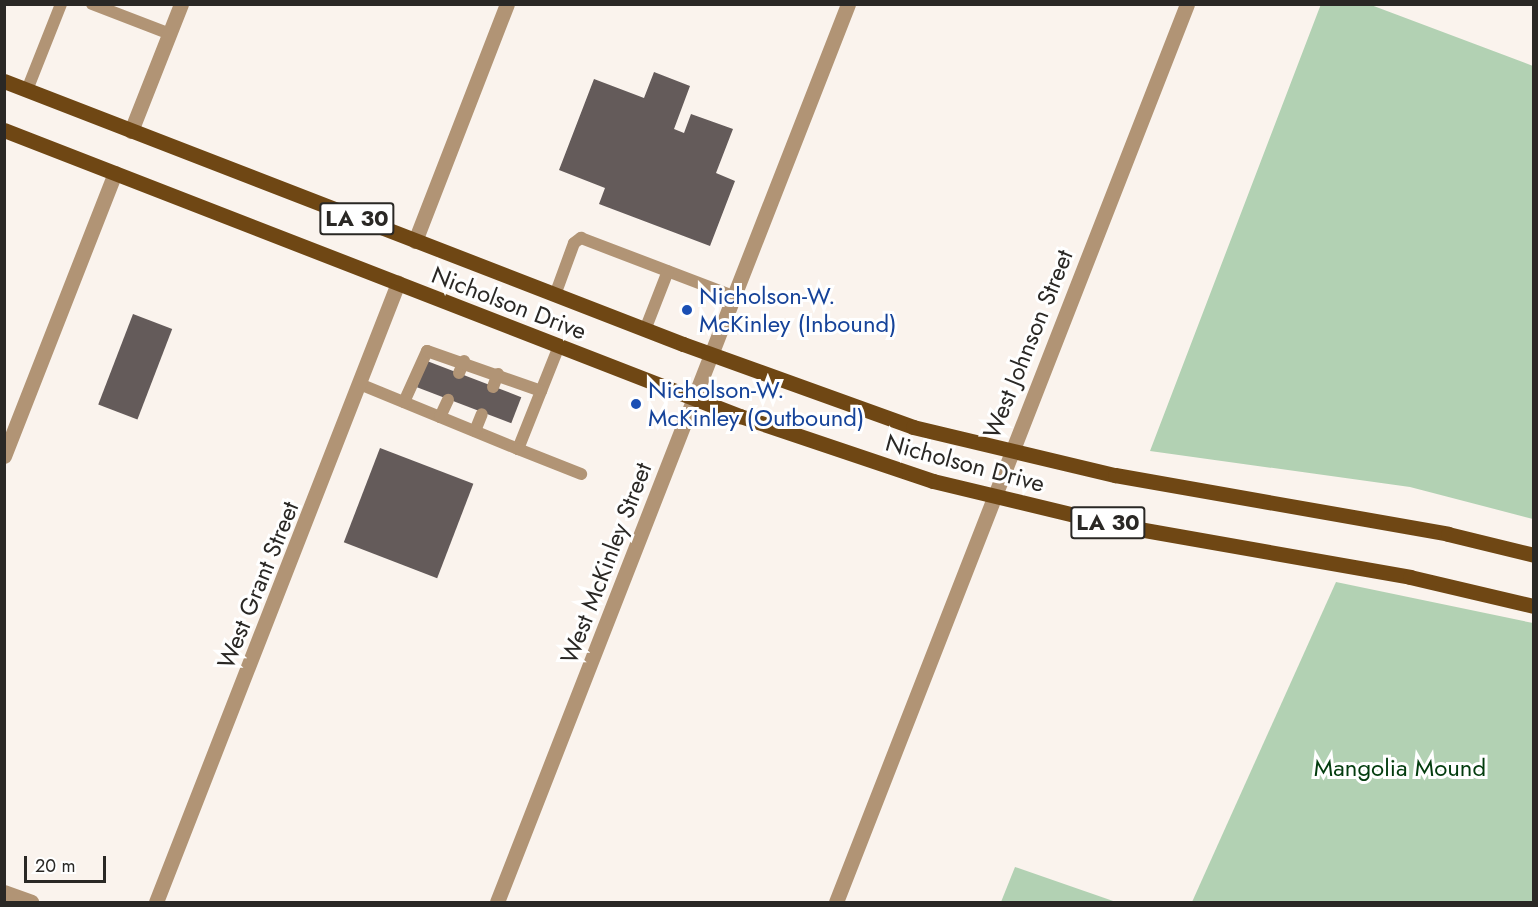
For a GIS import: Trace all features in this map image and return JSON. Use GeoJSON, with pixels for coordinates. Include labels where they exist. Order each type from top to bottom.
{"type":"FeatureCollection","features":[{"type":"Feature","properties":{"kind":"main road","name":"Nicholson Drive"},"geometry":{"type":"LineString","coordinates":[[4,81],[645,330],[913,428],[1008,452],[1533,555]]}},
{"type":"Feature","properties":{"kind":"main road"},"geometry":{"type":"LineString","coordinates":[[4,91],[56,101]]}},
{"type":"Feature","properties":{"kind":"main road","name":"Nicholson Drive"},"geometry":{"type":"LineString","coordinates":[[4,130],[694,399],[843,453],[991,494],[1116,525],[1410,577],[1533,606]]}},
{"type":"Feature","properties":{"kind":"street"},"geometry":{"type":"LineString","coordinates":[[131,131],[181,4]]}},
{"type":"Feature","properties":{"kind":"street"},"geometry":{"type":"LineString","coordinates":[[415,241],[507,4]]}},
{"type":"Feature","properties":{"kind":"street","name":"West McKinley Street"},"geometry":{"type":"LineString","coordinates":[[496,903],[848,4]]}},
{"type":"Feature","properties":{"kind":"street","name":"West Johnson Street"},"geometry":{"type":"LineString","coordinates":[[836,903],[991,494],[1187,4]]}},
{"type":"Feature","properties":{"kind":"street"},"geometry":{"type":"LineString","coordinates":[[4,456],[115,173]]}},
{"type":"Feature","properties":{"kind":"street","name":"West Grant Street"},"geometry":{"type":"LineString","coordinates":[[156,903],[362,385],[398,283]]}},
{"type":"Feature","properties":{"kind":"street"},"geometry":{"type":"LineString","coordinates":[[4,892],[31,903]]}},
{"type":"Feature","properties":{"kind":"lane"},"geometry":{"type":"LineString","coordinates":[[27,90],[61,4]]}},
{"type":"Feature","properties":{"kind":"lane"},"geometry":{"type":"LineString","coordinates":[[92,4],[170,34]]}},
{"type":"Feature","properties":{"kind":"lane"},"geometry":{"type":"LineString","coordinates":[[555,295],[574,243],[581,238],[733,296]]}},
{"type":"Feature","properties":{"kind":"lane"},"geometry":{"type":"LineString","coordinates":[[645,330],[668,271]]}},
{"type":"Feature","properties":{"kind":"lane"},"geometry":{"type":"LineString","coordinates":[[518,449],[559,346]]}},
{"type":"Feature","properties":{"kind":"lane"},"geometry":{"type":"LineString","coordinates":[[404,402],[427,351],[464,360],[541,391]]}},
{"type":"Feature","properties":{"kind":"lane"},"geometry":{"type":"LineString","coordinates":[[459,373],[464,360]]}},
{"type":"Feature","properties":{"kind":"lane"},"geometry":{"type":"LineString","coordinates":[[493,387],[498,374]]}},
{"type":"Feature","properties":{"kind":"lane"},"geometry":{"type":"LineString","coordinates":[[362,385],[581,474]]}},
{"type":"Feature","properties":{"kind":"lane"},"geometry":{"type":"LineString","coordinates":[[440,417],[448,400]]}},
{"type":"Feature","properties":{"kind":"lane"},"geometry":{"type":"LineString","coordinates":[[475,431],[482,414]]}},
{"type":"Feature","properties":{"kind":"green space"},"geometry":{"type":"Polygon","coordinates":[[[1321,4],[1371,5],[1533,66],[1533,519],[1410,487],[1150,451],[1321,4]]]}},
{"type":"Feature","properties":{"kind":"green space","name":"Mangolia Mound"},"geometry":{"type":"Polygon","coordinates":[[[1336,582],[1533,623],[1533,902],[1192,902],[1336,582]]]}},
{"type":"Feature","properties":{"kind":"green space"},"geometry":{"type":"Polygon","coordinates":[[[1015,867],[1116,902],[1001,902],[1015,867]]]}},
{"type":"Feature","properties":{"kind":"building"},"geometry":{"type":"Polygon","coordinates":[[[654,72],[690,86],[674,129],[684,133],[691,114],[733,129],[716,173],[735,181],[710,246],[599,204],[605,188],[559,170],[594,79],[644,98],[654,72]]]}},
{"type":"Feature","properties":{"kind":"building"},"geometry":{"type":"Polygon","coordinates":[[[133,314],[172,329],[137,420],[98,405],[133,314]]]}},
{"type":"Feature","properties":{"kind":"building"},"geometry":{"type":"Polygon","coordinates":[[[427,361],[521,397],[511,423],[417,387],[427,361]]]}},
{"type":"Feature","properties":{"kind":"building"},"geometry":{"type":"Polygon","coordinates":[[[380,448],[473,484],[437,578],[344,542],[380,448]]]}},
{"type":"Feature","properties":{"kind":"place","name":"Nicholson-W. McKinley (Inbound)"},"geometry":{"type":"Point","coordinates":[687,310]}},
{"type":"Feature","properties":{"kind":"place","name":"Nicholson-W. McKinley (Outbound)"},"geometry":{"type":"Point","coordinates":[636,404]}}]}
